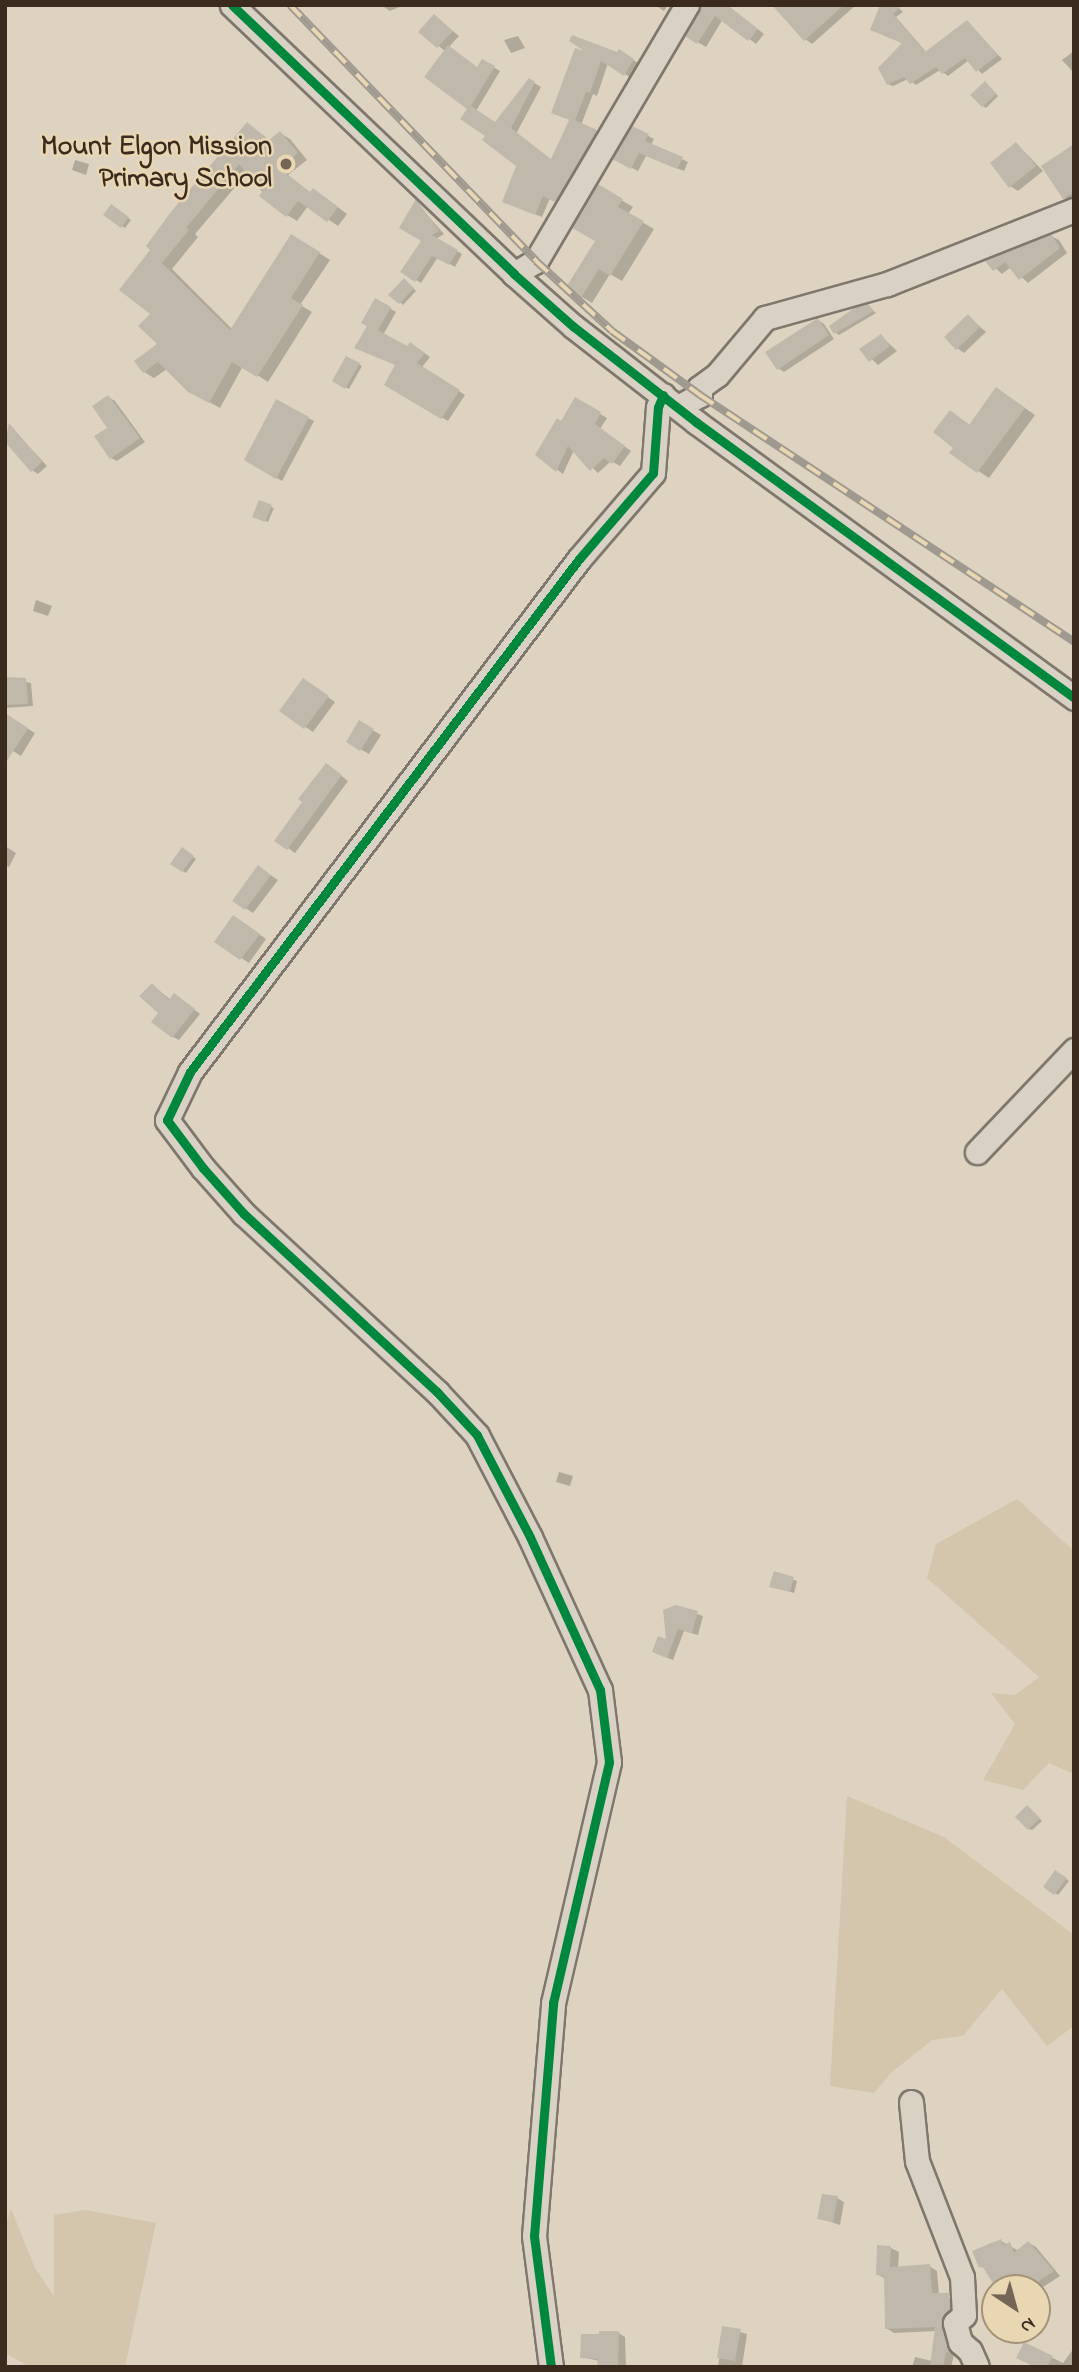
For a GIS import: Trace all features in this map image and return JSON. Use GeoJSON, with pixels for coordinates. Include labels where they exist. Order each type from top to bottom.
{"type":"FeatureCollection","features":[{"type":"Feature","properties":{"kind":"street"},"geometry":{"type":"LineString","coordinates":[[232,5],[514,274],[574,327],[1074,698]]}},
{"type":"Feature","properties":{"kind":"street"},"geometry":{"type":"LineString","coordinates":[[514,274],[536,261],[687,5]]}},
{"type":"Feature","properties":{"kind":"street"},"geometry":{"type":"LineString","coordinates":[[551,2367],[534,2236],[552,2003],[609,1762],[600,1690],[530,1537],[477,1435],[437,1392],[244,1214],[203,1168],[167,1120],[174,1101],[199,1061],[579,559],[653,473],[658,407],[671,401],[700,395],[699,388],[718,374],[765,318],[887,284],[1074,210]]}},
{"type":"Feature","properties":{"kind":"street"},"geometry":{"type":"LineString","coordinates":[[977,1152],[1074,1050]]}},
{"type":"Feature","properties":{"kind":"street"},"geometry":{"type":"LineString","coordinates":[[911,2102],[917,2161],[962,2277],[964,2315],[955,2323],[960,2342],[971,2351],[977,2367]]}},
{"type":"Feature","properties":{"kind":"shaded area"},"geometry":{"type":"Polygon","coordinates":[[[1017,1499],[1074,1551],[1074,1774],[1049,1763],[1023,1790],[983,1780],[1015,1724],[991,1693],[1015,1695],[1039,1677],[927,1578],[936,1544],[1017,1499]]]}},
{"type":"Feature","properties":{"kind":"shaded area"},"geometry":{"type":"Polygon","coordinates":[[[847,1796],[944,1837],[1074,1935],[1074,2026],[1047,2046],[1002,1989],[963,2036],[932,2040],[891,2073],[874,2093],[830,2086],[847,1796]]]}},
{"type":"Feature","properties":{"kind":"shaded area"},"geometry":{"type":"Polygon","coordinates":[[[11,2209],[35,2268],[54,2296],[54,2215],[86,2210],[156,2223],[125,2367],[30,2367],[5,2353],[5,2228],[11,2209]]]}},
{"type":"Feature","properties":{"kind":"building"},"geometry":{"type":"Polygon","coordinates":[[[702,5],[727,5],[758,29],[748,41],[715,16],[697,44],[685,36],[702,5]]]}},
{"type":"Feature","properties":{"kind":"building"},"geometry":{"type":"Polygon","coordinates":[[[772,5],[844,5],[804,41],[772,5]]]}},
{"type":"Feature","properties":{"kind":"building"},"geometry":{"type":"Polygon","coordinates":[[[880,5],[902,5],[893,14],[925,52],[967,20],[998,55],[976,72],[965,58],[942,74],[936,67],[910,84],[904,77],[887,85],[878,68],[902,43],[870,30],[880,5]]]}},
{"type":"Feature","properties":{"kind":"building"},"geometry":{"type":"Polygon","coordinates":[[[434,14],[453,31],[437,48],[418,32],[434,14]]]}},
{"type":"Feature","properties":{"kind":"building"},"geometry":{"type":"Polygon","coordinates":[[[572,35],[617,52],[619,49],[634,59],[624,76],[601,61],[590,93],[586,92],[575,120],[597,130],[555,202],[543,196],[535,215],[502,202],[516,166],[482,140],[485,136],[460,119],[467,109],[424,77],[448,45],[477,67],[482,59],[495,66],[471,106],[495,122],[529,78],[535,82],[511,128],[551,159],[569,120],[551,113],[575,48],[584,51],[569,41],[572,35]]]}},
{"type":"Feature","properties":{"kind":"building"},"geometry":{"type":"Polygon","coordinates":[[[985,81],[996,94],[982,107],[970,95],[985,81]]]}},
{"type":"Feature","properties":{"kind":"building"},"geometry":{"type":"Polygon","coordinates":[[[247,122],[269,140],[280,131],[298,153],[279,169],[310,192],[313,188],[338,207],[327,222],[298,201],[286,217],[259,196],[262,192],[239,164],[186,228],[189,230],[162,263],[230,330],[291,234],[320,252],[291,298],[303,305],[257,377],[232,362],[209,403],[188,392],[158,362],[143,373],[134,361],[157,344],[138,326],[150,314],[119,290],[150,250],[146,246],[170,213],[247,122]]]}},
{"type":"Feature","properties":{"kind":"building"},"geometry":{"type":"Polygon","coordinates":[[[632,126],[649,134],[645,141],[683,157],[677,169],[639,153],[631,169],[612,159],[632,126]]]}},
{"type":"Feature","properties":{"kind":"building"},"geometry":{"type":"Polygon","coordinates":[[[1016,142],[1036,166],[1009,188],[990,163],[1016,142]]]}},
{"type":"Feature","properties":{"kind":"building"},"geometry":{"type":"Polygon","coordinates":[[[1074,144],[1074,192],[1063,199],[1041,166],[1074,144]]]}},
{"type":"Feature","properties":{"kind":"building"},"geometry":{"type":"Polygon","coordinates":[[[598,184],[623,199],[618,207],[644,221],[610,276],[599,269],[581,298],[565,289],[595,241],[572,228],[598,184]]]}},
{"type":"Feature","properties":{"kind":"building"},"geometry":{"type":"Polygon","coordinates":[[[416,199],[439,231],[432,235],[458,250],[449,265],[432,256],[415,282],[400,272],[421,241],[399,228],[416,199]]]}},
{"type":"Feature","properties":{"kind":"building"},"geometry":{"type":"Polygon","coordinates":[[[111,204],[129,217],[121,228],[103,215],[111,204]]]}},
{"type":"Feature","properties":{"kind":"building"},"geometry":{"type":"Polygon","coordinates":[[[1051,234],[1060,248],[1019,280],[1005,262],[993,271],[985,261],[1051,234]]]}},
{"type":"Feature","properties":{"kind":"building"},"geometry":{"type":"Polygon","coordinates":[[[404,278],[414,288],[399,304],[388,295],[404,278]]]}},
{"type":"Feature","properties":{"kind":"building"},"geometry":{"type":"Polygon","coordinates":[[[375,298],[391,307],[378,330],[407,346],[410,342],[425,353],[417,363],[460,390],[441,419],[384,385],[395,365],[354,348],[367,326],[361,323],[375,298]]]}},
{"type":"Feature","properties":{"kind":"building"},"geometry":{"type":"Polygon","coordinates":[[[868,304],[874,311],[834,334],[829,326],[854,308],[868,304]]]}},
{"type":"Feature","properties":{"kind":"building"},"geometry":{"type":"Polygon","coordinates":[[[968,314],[980,327],[956,350],[944,337],[968,314]]]}},
{"type":"Feature","properties":{"kind":"building"},"geometry":{"type":"Polygon","coordinates":[[[818,318],[829,335],[777,370],[765,352],[818,318]]]}},
{"type":"Feature","properties":{"kind":"building"},"geometry":{"type":"Polygon","coordinates":[[[881,334],[890,346],[869,362],[859,349],[881,334]]]}},
{"type":"Feature","properties":{"kind":"building"},"geometry":{"type":"Polygon","coordinates":[[[346,356],[360,363],[345,389],[332,381],[346,356]]]}},
{"type":"Feature","properties":{"kind":"building"},"geometry":{"type":"Polygon","coordinates":[[[996,387],[1025,408],[977,473],[949,453],[953,448],[933,432],[950,410],[969,425],[996,387]]]}},
{"type":"Feature","properties":{"kind":"building"},"geometry":{"type":"Polygon","coordinates":[[[108,395],[140,438],[110,459],[94,436],[107,428],[92,406],[108,395]]]}},
{"type":"Feature","properties":{"kind":"building"},"geometry":{"type":"Polygon","coordinates":[[[575,397],[601,412],[595,424],[625,446],[612,464],[604,458],[590,471],[568,446],[556,472],[535,455],[557,418],[561,421],[575,397]]]}},
{"type":"Feature","properties":{"kind":"building"},"geometry":{"type":"Polygon","coordinates":[[[276,399],[309,417],[276,479],[244,460],[276,399]]]}},
{"type":"Feature","properties":{"kind":"building"},"geometry":{"type":"Polygon","coordinates":[[[9,423],[42,462],[31,472],[5,442],[9,423]]]}},
{"type":"Feature","properties":{"kind":"building"},"geometry":{"type":"Polygon","coordinates":[[[259,500],[272,505],[265,522],[252,517],[259,500]]]}},
{"type":"Feature","properties":{"kind":"building"},"geometry":{"type":"Polygon","coordinates":[[[5,677],[26,678],[28,704],[5,705],[5,677]]]}},
{"type":"Feature","properties":{"kind":"building"},"geometry":{"type":"Polygon","coordinates":[[[303,678],[329,696],[304,729],[279,711],[303,678]]]}},
{"type":"Feature","properties":{"kind":"building"},"geometry":{"type":"Polygon","coordinates":[[[5,713],[28,728],[5,764],[5,713]]]}},
{"type":"Feature","properties":{"kind":"building"},"geometry":{"type":"Polygon","coordinates":[[[359,720],[374,729],[360,751],[346,742],[359,720]]]}},
{"type":"Feature","properties":{"kind":"building"},"geometry":{"type":"Polygon","coordinates":[[[326,763],[342,775],[287,850],[274,841],[302,802],[298,799],[326,763]]]}},
{"type":"Feature","properties":{"kind":"building"},"geometry":{"type":"Polygon","coordinates":[[[182,847],[194,856],[182,872],[170,864],[182,847]]]}},
{"type":"Feature","properties":{"kind":"building"},"geometry":{"type":"Polygon","coordinates":[[[258,865],[271,875],[245,910],[232,901],[258,865]]]}},
{"type":"Feature","properties":{"kind":"building"},"geometry":{"type":"Polygon","coordinates":[[[233,915],[260,934],[240,960],[214,942],[233,915]]]}},
{"type":"Feature","properties":{"kind":"building"},"geometry":{"type":"Polygon","coordinates":[[[152,983],[169,1000],[174,993],[195,1009],[172,1038],[151,1022],[158,1013],[139,996],[152,983]]]}},
{"type":"Feature","properties":{"kind":"building"},"geometry":{"type":"Polygon","coordinates":[[[774,1571],[794,1577],[790,1592],[769,1587],[774,1571]]]}},
{"type":"Feature","properties":{"kind":"building"},"geometry":{"type":"Polygon","coordinates":[[[676,1605],[698,1611],[692,1633],[678,1629],[667,1658],[652,1652],[658,1636],[666,1639],[663,1610],[676,1605]]]}},
{"type":"Feature","properties":{"kind":"building"},"geometry":{"type":"Polygon","coordinates":[[[1027,1805],[1040,1818],[1028,1830],[1015,1817],[1027,1805]]]}},
{"type":"Feature","properties":{"kind":"building"},"geometry":{"type":"Polygon","coordinates":[[[1055,1870],[1067,1878],[1054,1895],[1043,1887],[1055,1870]]]}},
{"type":"Feature","properties":{"kind":"building"},"geometry":{"type":"Polygon","coordinates":[[[822,2194],[838,2196],[833,2222],[817,2219],[822,2194]]]}},
{"type":"Feature","properties":{"kind":"building"},"geometry":{"type":"Polygon","coordinates":[[[1001,2239],[1003,2245],[1010,2242],[1014,2253],[1028,2241],[1054,2271],[1049,2274],[987,2274],[982,2266],[979,2268],[972,2251],[1001,2239]]]}},
{"type":"Feature","properties":{"kind":"building"},"geometry":{"type":"Polygon","coordinates":[[[877,2245],[891,2246],[890,2267],[930,2264],[932,2293],[949,2293],[950,2309],[942,2318],[941,2326],[951,2353],[946,2352],[943,2367],[930,2367],[935,2327],[885,2329],[884,2276],[876,2275],[877,2245]]]}},
{"type":"Feature","properties":{"kind":"building"},"geometry":{"type":"Polygon","coordinates":[[[722,2326],[741,2329],[735,2361],[717,2358],[722,2326]]]}},
{"type":"Feature","properties":{"kind":"building"},"geometry":{"type":"Polygon","coordinates":[[[599,2331],[619,2331],[618,2367],[597,2367],[598,2359],[580,2358],[581,2334],[599,2334],[599,2331]]]}},
{"type":"Feature","properties":{"kind":"building"},"geometry":{"type":"Polygon","coordinates":[[[1023,2344],[1053,2356],[1047,2367],[1035,2367],[1016,2358],[1023,2344]]]}},
{"type":"Feature","properties":{"kind":"railway"},"geometry":{"type":"LineString","coordinates":[[290,5],[536,261],[612,331],[700,395],[1074,642]]}},
{"type":"Feature","properties":{"kind":"cycle path"},"geometry":{"type":"LineString","coordinates":[[232,5],[514,274],[574,327],[696,422],[1074,698]]}},
{"type":"Feature","properties":{"kind":"cycle path"},"geometry":{"type":"LineString","coordinates":[[551,2367],[534,2236],[553,2003],[609,1762],[600,1690],[530,1537],[477,1435],[437,1392],[244,1214],[203,1168],[167,1120],[190,1072],[579,559],[653,473],[658,407],[663,395]]}},
{"type":"Feature","properties":{"kind":"place","name":"Mount Elgon Mission Primary School"},"geometry":{"type":"Point","coordinates":[286,164]}}]}
